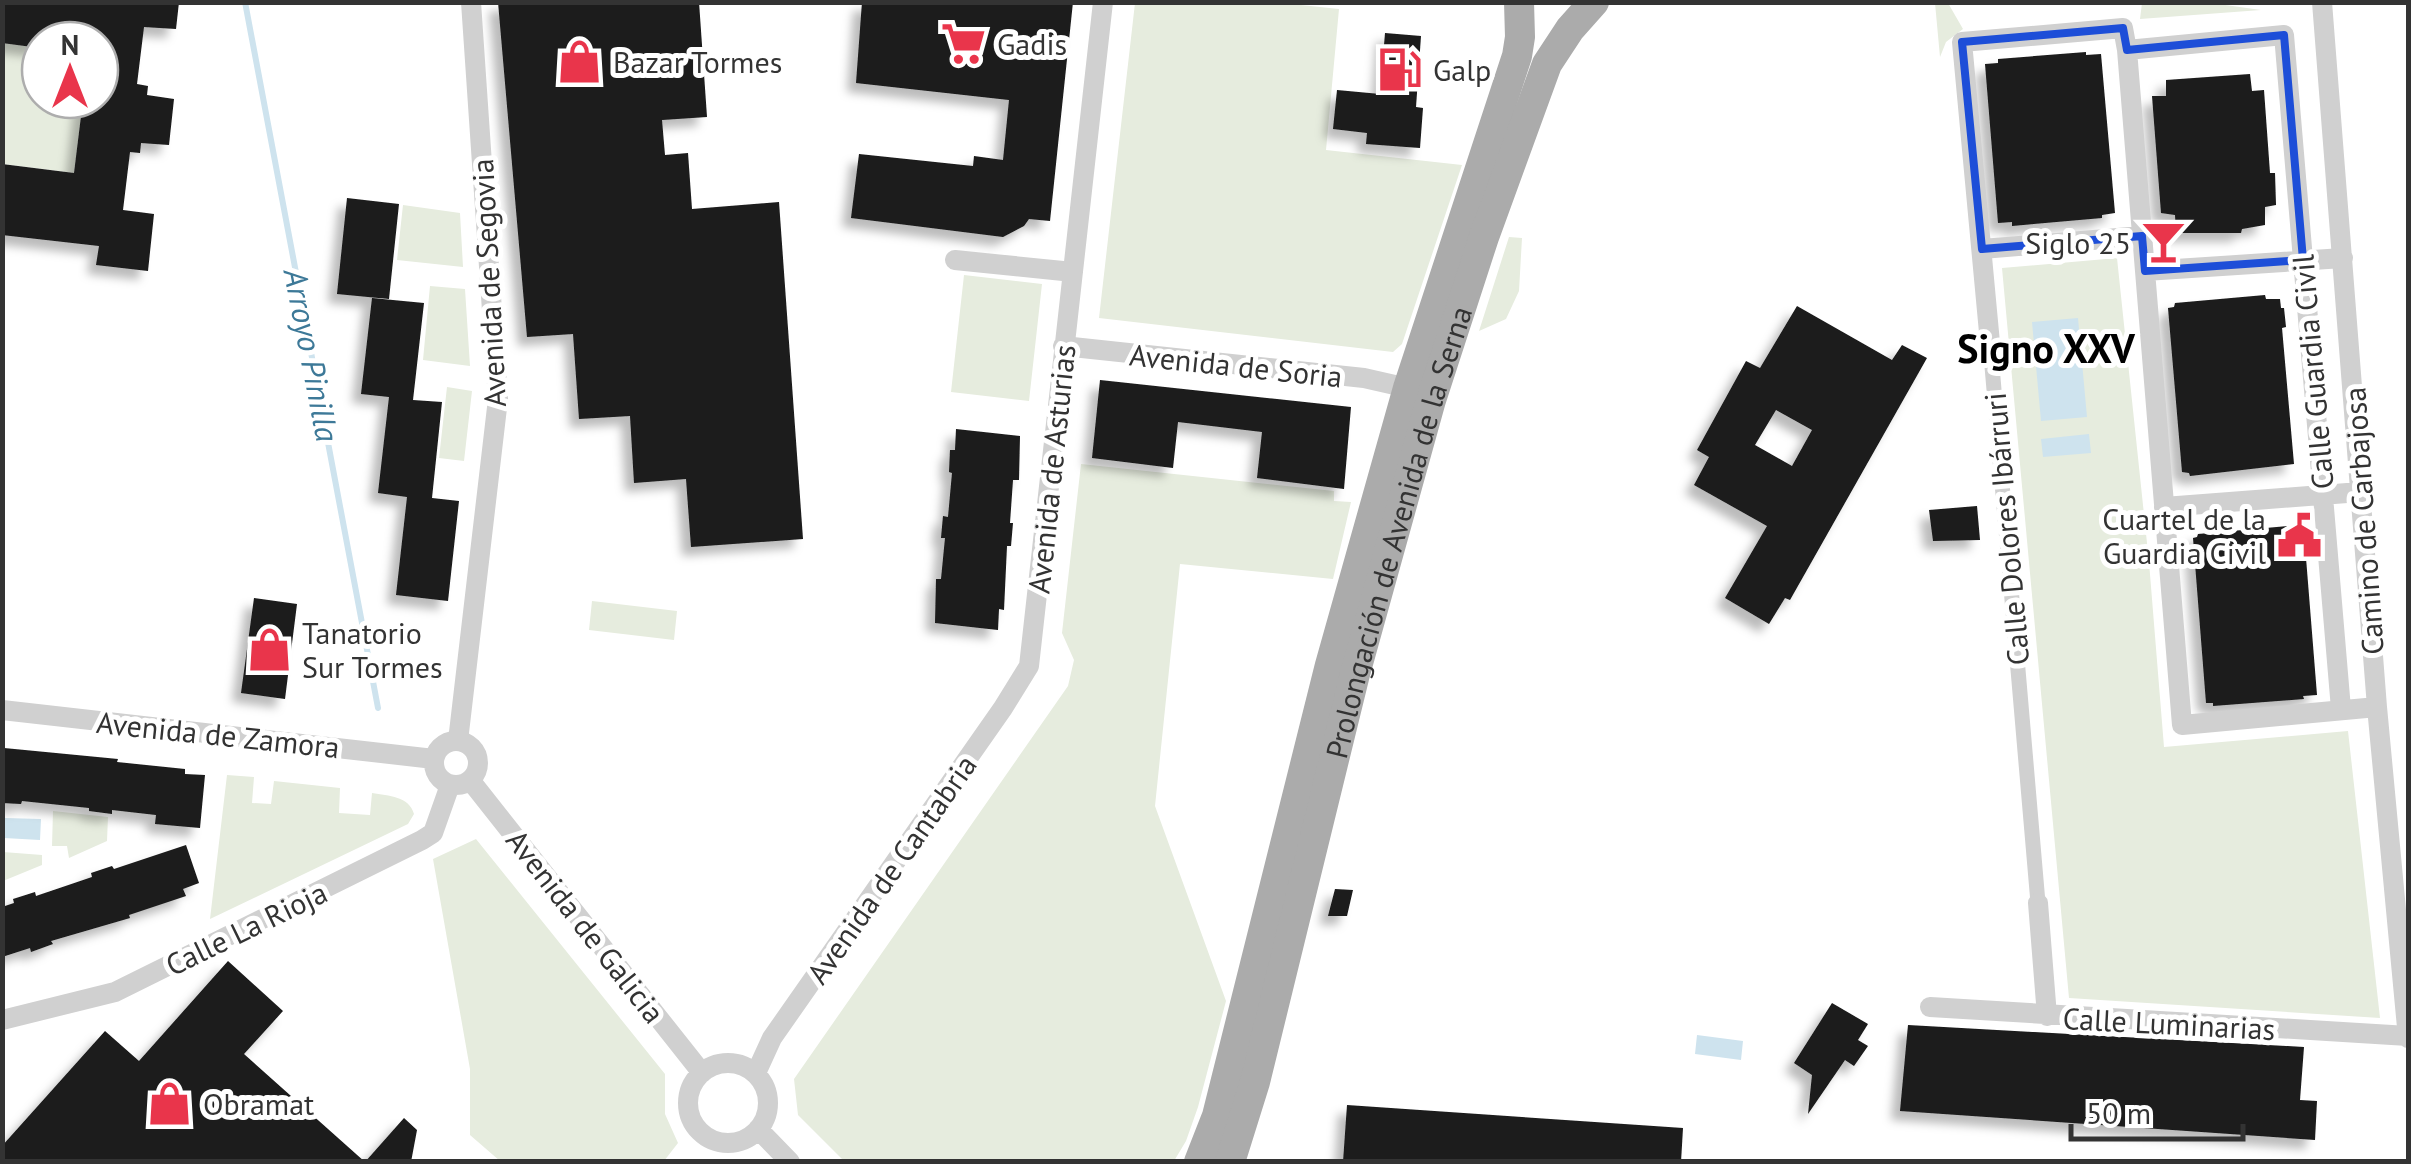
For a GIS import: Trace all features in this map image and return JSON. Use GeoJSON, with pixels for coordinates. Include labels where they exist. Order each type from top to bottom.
{"type":"FeatureCollection","features":[{"type":"Feature","properties":{"kind":"main road","name":"Prolongación de Avenida de la Serna"},"geometry":{"type":"LineString","coordinates":[[1241,1079],[1330,665],[1408,388],[1517,56],[1519,2]]}},
{"type":"Feature","properties":{"kind":"main road","name":"Prolongación de Avenida de la Serna"},"geometry":{"type":"LineString","coordinates":[[1241,1079],[1431,400],[1490,219],[1547,64],[1594,2]]}},
{"type":"Feature","properties":{"kind":"main road"},"geometry":{"type":"LineString","coordinates":[[1199,1162],[1241,1079]]}},
{"type":"Feature","properties":{"kind":"main road"},"geometry":{"type":"LineString","coordinates":[[1230,1162],[1238,1146],[1241,1079]]}},
{"type":"Feature","properties":{"kind":"street","name":"Avenida de Segovia"},"geometry":{"type":"LineString","coordinates":[[458,741],[498,399],[471,2]]}},
{"type":"Feature","properties":{"kind":"street","name":"Avenida de Asturias"},"geometry":{"type":"LineString","coordinates":[[1029,666],[1103,2]]}},
{"type":"Feature","properties":{"kind":"street","name":"Camino de Carbajosa"},"geometry":{"type":"LineString","coordinates":[[2322,2],[2377,707],[2408,1037]]}},
{"type":"Feature","properties":{"kind":"street","name":"Calle Dolores Ibárruri"},"geometry":{"type":"LineString","coordinates":[[2047,1016],[1962,42],[2123,28],[2126,50]]}},
{"type":"Feature","properties":{"kind":"street","name":"Calle Guardia Civil"},"geometry":{"type":"LineString","coordinates":[[2126,50],[2284,35],[2341,710]]}},
{"type":"Feature","properties":{"kind":"street"},"geometry":{"type":"LineString","coordinates":[[2126,50],[2182,725],[2377,707]]}},
{"type":"Feature","properties":{"kind":"street"},"geometry":{"type":"LineString","coordinates":[[1982,249],[2142,236]]}},
{"type":"Feature","properties":{"kind":"street"},"geometry":{"type":"LineString","coordinates":[[2145,271],[2343,258]]}},
{"type":"Feature","properties":{"kind":"street"},"geometry":{"type":"LineString","coordinates":[[955,260],[1073,272]]}},
{"type":"Feature","properties":{"kind":"street","name":"Avenida de Soria"},"geometry":{"type":"LineString","coordinates":[[1063,346],[1364,378],[1408,388]]}},
{"type":"Feature","properties":{"kind":"street"},"geometry":{"type":"LineString","coordinates":[[2164,507],[2360,492]]}},
{"type":"Feature","properties":{"kind":"street","name":"Avenida de Cantabria"},"geometry":{"type":"LineString","coordinates":[[756,1073],[772,1038],[1029,666]]}},
{"type":"Feature","properties":{"kind":"street","name":"Avenida de Zamora"},"geometry":{"type":"LineString","coordinates":[[2,710],[434,760]]}},
{"type":"Feature","properties":{"kind":"street"},"geometry":{"type":"LineString","coordinates":[[458,741],[470,746],[477,756],[477,769],[460,782],[437,775],[434,760],[438,749],[458,741]]}},
{"type":"Feature","properties":{"kind":"street","name":"Calle La Rioja"},"geometry":{"type":"LineString","coordinates":[[2,1020],[115,992],[422,840],[432,833],[460,782]]}},
{"type":"Feature","properties":{"kind":"street","name":"Avenida de Galicia"},"geometry":{"type":"LineString","coordinates":[[460,782],[702,1073]]}},
{"type":"Feature","properties":{"kind":"street","name":"Calle Luminarias"},"geometry":{"type":"LineString","coordinates":[[1930,1007],[2408,1037]]}},
{"type":"Feature","properties":{"kind":"street"},"geometry":{"type":"LineString","coordinates":[[734,1063],[756,1073],[768,1094],[768,1107],[758,1129],[738,1142],[714,1140],[703,1134],[689,1110],[688,1096],[702,1073],[712,1066],[734,1063]]}},
{"type":"Feature","properties":{"kind":"street"},"geometry":{"type":"LineString","coordinates":[[758,1129],[790,1162]]}},
{"type":"Feature","properties":{"kind":"highlighted area"},"geometry":{"type":"Polygon","coordinates":[[[2123,28],[2127,50],[2284,35],[2303,260],[2145,271],[2142,236],[1982,249],[1962,42],[2123,28]]]}},
{"type":"Feature","properties":{"kind":"shaded area"},"geometry":{"type":"Polygon","coordinates":[[[2204,2],[2261,10],[2140,19],[2142,3],[2204,2]]]}},
{"type":"Feature","properties":{"kind":"shaded area"},"geometry":{"type":"Polygon","coordinates":[[[1135,3],[1282,3],[1339,9],[1326,150],[1462,165],[1402,344],[1393,352],[1099,318],[1135,3]]]}},
{"type":"Feature","properties":{"kind":"shaded area"},"geometry":{"type":"Polygon","coordinates":[[[1935,3],[1948,3],[1963,29],[1946,42],[1940,57],[1935,3]]]}},
{"type":"Feature","properties":{"kind":"shaded area"},"geometry":{"type":"Polygon","coordinates":[[[3,43],[20,45],[20,120],[81,120],[74,173],[3,164],[3,43]]]}},
{"type":"Feature","properties":{"kind":"shaded area"},"geometry":{"type":"Polygon","coordinates":[[[403,205],[460,213],[463,267],[397,260],[403,205]]]}},
{"type":"Feature","properties":{"kind":"shaded area"},"geometry":{"type":"Polygon","coordinates":[[[1509,237],[1522,238],[1519,291],[1506,319],[1479,331],[1509,237]]]}},
{"type":"Feature","properties":{"kind":"shaded area"},"geometry":{"type":"Polygon","coordinates":[[[2117,258],[2164,747],[2348,731],[2380,1018],[2069,998],[2002,268],[2117,258]]]}},
{"type":"Feature","properties":{"kind":"shaded area"},"geometry":{"type":"Polygon","coordinates":[[[964,275],[1042,284],[1029,401],[951,392],[964,275]]]}},
{"type":"Feature","properties":{"kind":"shaded area"},"geometry":{"type":"Polygon","coordinates":[[[430,286],[465,289],[470,366],[423,360],[430,286]]]}},
{"type":"Feature","properties":{"kind":"shaded area"},"geometry":{"type":"Polygon","coordinates":[[[447,387],[472,391],[464,461],[439,458],[447,387]]]}},
{"type":"Feature","properties":{"kind":"shaded area"},"geometry":{"type":"Polygon","coordinates":[[[1081,464],[1334,491],[1334,501],[1351,502],[1333,579],[1180,564],[1155,806],[1226,1001],[1198,1107],[1174,1161],[844,1161],[798,1115],[794,1079],[1068,686],[1074,660],[1062,633],[1081,464]]]}},
{"type":"Feature","properties":{"kind":"shaded area"},"geometry":{"type":"Polygon","coordinates":[[[592,601],[677,611],[674,640],[589,630],[592,601]]]}},
{"type":"Feature","properties":{"kind":"shaded area"},"geometry":{"type":"Polygon","coordinates":[[[227,775],[254,777],[252,803],[271,804],[274,781],[340,788],[339,813],[370,815],[372,793],[403,800],[414,814],[408,824],[210,919],[227,775]]]}},
{"type":"Feature","properties":{"kind":"shaded area"},"geometry":{"type":"Polygon","coordinates":[[[53,811],[108,817],[107,841],[69,858],[67,846],[52,846],[53,811]]]}},
{"type":"Feature","properties":{"kind":"shaded area"},"geometry":{"type":"Polygon","coordinates":[[[476,839],[665,1074],[665,1114],[678,1143],[664,1161],[500,1161],[470,1135],[470,1069],[433,859],[476,839]]]}},
{"type":"Feature","properties":{"kind":"shaded area"},"geometry":{"type":"Polygon","coordinates":[[[3,852],[42,855],[42,865],[3,881],[3,852]]]}},
{"type":"Feature","properties":{"kind":"water"},"geometry":{"type":"Polygon","coordinates":[[[2078,318],[2087,417],[2041,421],[2032,322],[2078,318]]]}},
{"type":"Feature","properties":{"kind":"water"},"geometry":{"type":"Polygon","coordinates":[[[2089,434],[2091,453],[2043,457],[2041,439],[2089,434]]]}},
{"type":"Feature","properties":{"kind":"water"},"geometry":{"type":"Polygon","coordinates":[[[5,818],[41,819],[40,840],[4,838],[5,818]]]}},
{"type":"Feature","properties":{"kind":"water"},"geometry":{"type":"Polygon","coordinates":[[[1697,1035],[1743,1041],[1741,1060],[1695,1054],[1697,1035]]]}},
{"type":"Feature","properties":{"kind":"building"},"geometry":{"type":"Polygon","coordinates":[[[2,2],[179,2],[176,29],[144,27],[137,84],[148,86],[147,95],[174,99],[169,145],[141,143],[140,153],[130,152],[123,210],[154,214],[148,271],[96,265],[99,246],[2,235],[2,164],[74,173],[81,120],[120,120],[120,20],[20,20],[20,45],[2,43],[2,2]]]}},
{"type":"Feature","properties":{"kind":"building"},"geometry":{"type":"Polygon","coordinates":[[[498,2],[699,2],[707,117],[662,120],[665,155],[688,153],[692,209],[779,202],[803,539],[691,547],[686,479],[634,483],[630,416],[579,419],[573,334],[527,337],[498,2]]]}},
{"type":"Feature","properties":{"kind":"building"},"geometry":{"type":"Polygon","coordinates":[[[862,2],[1073,2],[1050,221],[1029,219],[1003,237],[851,218],[859,154],[973,166],[974,156],[1003,160],[1009,100],[856,83],[862,2]]]}},
{"type":"Feature","properties":{"kind":"building","name":"Galp"},"geometry":{"type":"Polygon","coordinates":[[[1385,33],[1421,36],[1416,107],[1423,108],[1420,148],[1366,144],[1367,133],[1333,129],[1337,90],[1380,94],[1385,33]]]}},
{"type":"Feature","properties":{"kind":"building"},"geometry":{"type":"Polygon","coordinates":[[[2101,54],[2115,213],[2102,218],[2012,226],[2012,222],[1998,223],[1985,64],[1998,63],[1998,59],[2101,54]]]}},
{"type":"Feature","properties":{"kind":"building"},"geometry":{"type":"Polygon","coordinates":[[[2250,74],[2252,91],[2264,90],[2276,205],[2265,207],[2265,225],[2242,229],[2241,233],[2176,233],[2175,215],[2161,213],[2152,96],[2166,96],[2166,80],[2250,74]]]}},
{"type":"Feature","properties":{"kind":"building"},"geometry":{"type":"Polygon","coordinates":[[[347,198],[399,204],[389,299],[337,294],[347,198]]]}},
{"type":"Feature","properties":{"kind":"building"},"geometry":{"type":"Polygon","coordinates":[[[2265,295],[2266,299],[2280,299],[2284,308],[2286,327],[2282,328],[2294,464],[2190,476],[2182,472],[2168,308],[2175,303],[2265,295]]]}},
{"type":"Feature","properties":{"kind":"building"},"geometry":{"type":"Polygon","coordinates":[[[372,298],[424,303],[413,400],[442,402],[432,498],[459,501],[448,601],[396,595],[407,497],[378,493],[389,397],[361,394],[372,298]]]}},
{"type":"Feature","properties":{"kind":"building"},"geometry":{"type":"Polygon","coordinates":[[[1797,306],[1892,360],[1902,345],[1927,358],[1790,600],[1785,598],[1769,624],[1725,598],[1767,526],[1694,485],[1709,457],[1697,450],[1746,361],[1760,368],[1797,306]],[[1776,410],[1755,445],[1792,466],[1812,430],[1776,410]]]}},
{"type":"Feature","properties":{"kind":"building"},"geometry":{"type":"Polygon","coordinates":[[[1100,380],[1351,407],[1344,489],[1257,478],[1262,432],[1178,422],[1173,468],[1092,458],[1100,380]]]}},
{"type":"Feature","properties":{"kind":"building"},"geometry":{"type":"Polygon","coordinates":[[[956,429],[1020,436],[1019,480],[1013,480],[1011,546],[1007,546],[1004,610],[999,609],[998,630],[935,623],[936,579],[941,579],[943,516],[948,517],[950,450],[955,450],[956,429]]]}},
{"type":"Feature","properties":{"kind":"building"},"geometry":{"type":"Polygon","coordinates":[[[1977,506],[1980,540],[1933,541],[1929,510],[1977,506]]]}},
{"type":"Feature","properties":{"kind":"building"},"geometry":{"type":"Polygon","coordinates":[[[2288,526],[2304,530],[2307,538],[2317,695],[2213,706],[2206,703],[2193,538],[2198,534],[2288,526]]]}},
{"type":"Feature","properties":{"kind":"building","name":"Tanatorio Sur Tormes"},"geometry":{"type":"Polygon","coordinates":[[[254,598],[297,604],[285,699],[241,693],[254,598]]]}},
{"type":"Feature","properties":{"kind":"building"},"geometry":{"type":"Polygon","coordinates":[[[4,748],[118,759],[117,762],[185,769],[185,774],[205,775],[200,828],[155,824],[156,815],[112,810],[112,814],[22,801],[2,803],[4,748]]]}},
{"type":"Feature","properties":{"kind":"building"},"geometry":{"type":"Polygon","coordinates":[[[186,845],[199,883],[183,889],[186,896],[129,915],[130,918],[51,941],[53,944],[31,952],[30,948],[2,957],[2,907],[14,903],[13,899],[35,892],[36,896],[92,877],[91,873],[186,845]]]}},
{"type":"Feature","properties":{"kind":"building"},"geometry":{"type":"Polygon","coordinates":[[[1335,889],[1353,890],[1347,916],[1328,916],[1335,889]]]}},
{"type":"Feature","properties":{"kind":"building","name":"Obramat"},"geometry":{"type":"Polygon","coordinates":[[[228,961],[283,1011],[244,1054],[365,1162],[2,1162],[2,1146],[105,1031],[139,1061],[228,961]]]}},
{"type":"Feature","properties":{"kind":"building"},"geometry":{"type":"Polygon","coordinates":[[[1832,1003],[1868,1024],[1858,1040],[1868,1046],[1854,1066],[1845,1060],[1808,1114],[1812,1075],[1794,1063],[1832,1003]]]}},
{"type":"Feature","properties":{"kind":"building"},"geometry":{"type":"Polygon","coordinates":[[[1908,1025],[2304,1047],[2300,1100],[2317,1101],[2315,1140],[1900,1111],[1908,1025]]]}},
{"type":"Feature","properties":{"kind":"building"},"geometry":{"type":"Polygon","coordinates":[[[1347,1105],[1683,1128],[1681,1162],[1343,1162],[1347,1105]]]}},
{"type":"Feature","properties":{"kind":"building","name":"Obramat"},"geometry":{"type":"Polygon","coordinates":[[[404,1118],[417,1130],[411,1162],[365,1162],[404,1118]]]}},
{"type":"Feature","properties":{"kind":"waterway","name":"Arroyo Pinilla"},"geometry":{"type":"LineString","coordinates":[[245,2],[378,708]]}},
{"type":"Feature","properties":{"kind":"place","name":"Gadis"},"geometry":{"type":"Point","coordinates":[964,43]}},
{"type":"Feature","properties":{"kind":"place","name":"Bazar Tormes"},"geometry":{"type":"Point","coordinates":[580,61]}},
{"type":"Feature","properties":{"kind":"place","name":"Galp"},"geometry":{"type":"Point","coordinates":[1400,69]}},
{"type":"Feature","properties":{"kind":"place","name":"Siglo 25"},"geometry":{"type":"Point","coordinates":[2164,242]}},
{"type":"Feature","properties":{"kind":"place","name":"Cuartel de la Guardia Civil"},"geometry":{"type":"Point","coordinates":[2299,535]}},
{"type":"Feature","properties":{"kind":"place","name":"Tanatorio Sur Tormes"},"geometry":{"type":"Point","coordinates":[269,649]}},
{"type":"Feature","properties":{"kind":"place","name":"Obramat"},"geometry":{"type":"Point","coordinates":[170,1103]}},
{"type":"Feature","properties":{"kind":"district","name":"Signo XXV"},"geometry":{"type":"Point","coordinates":[2046,348]}}]}
